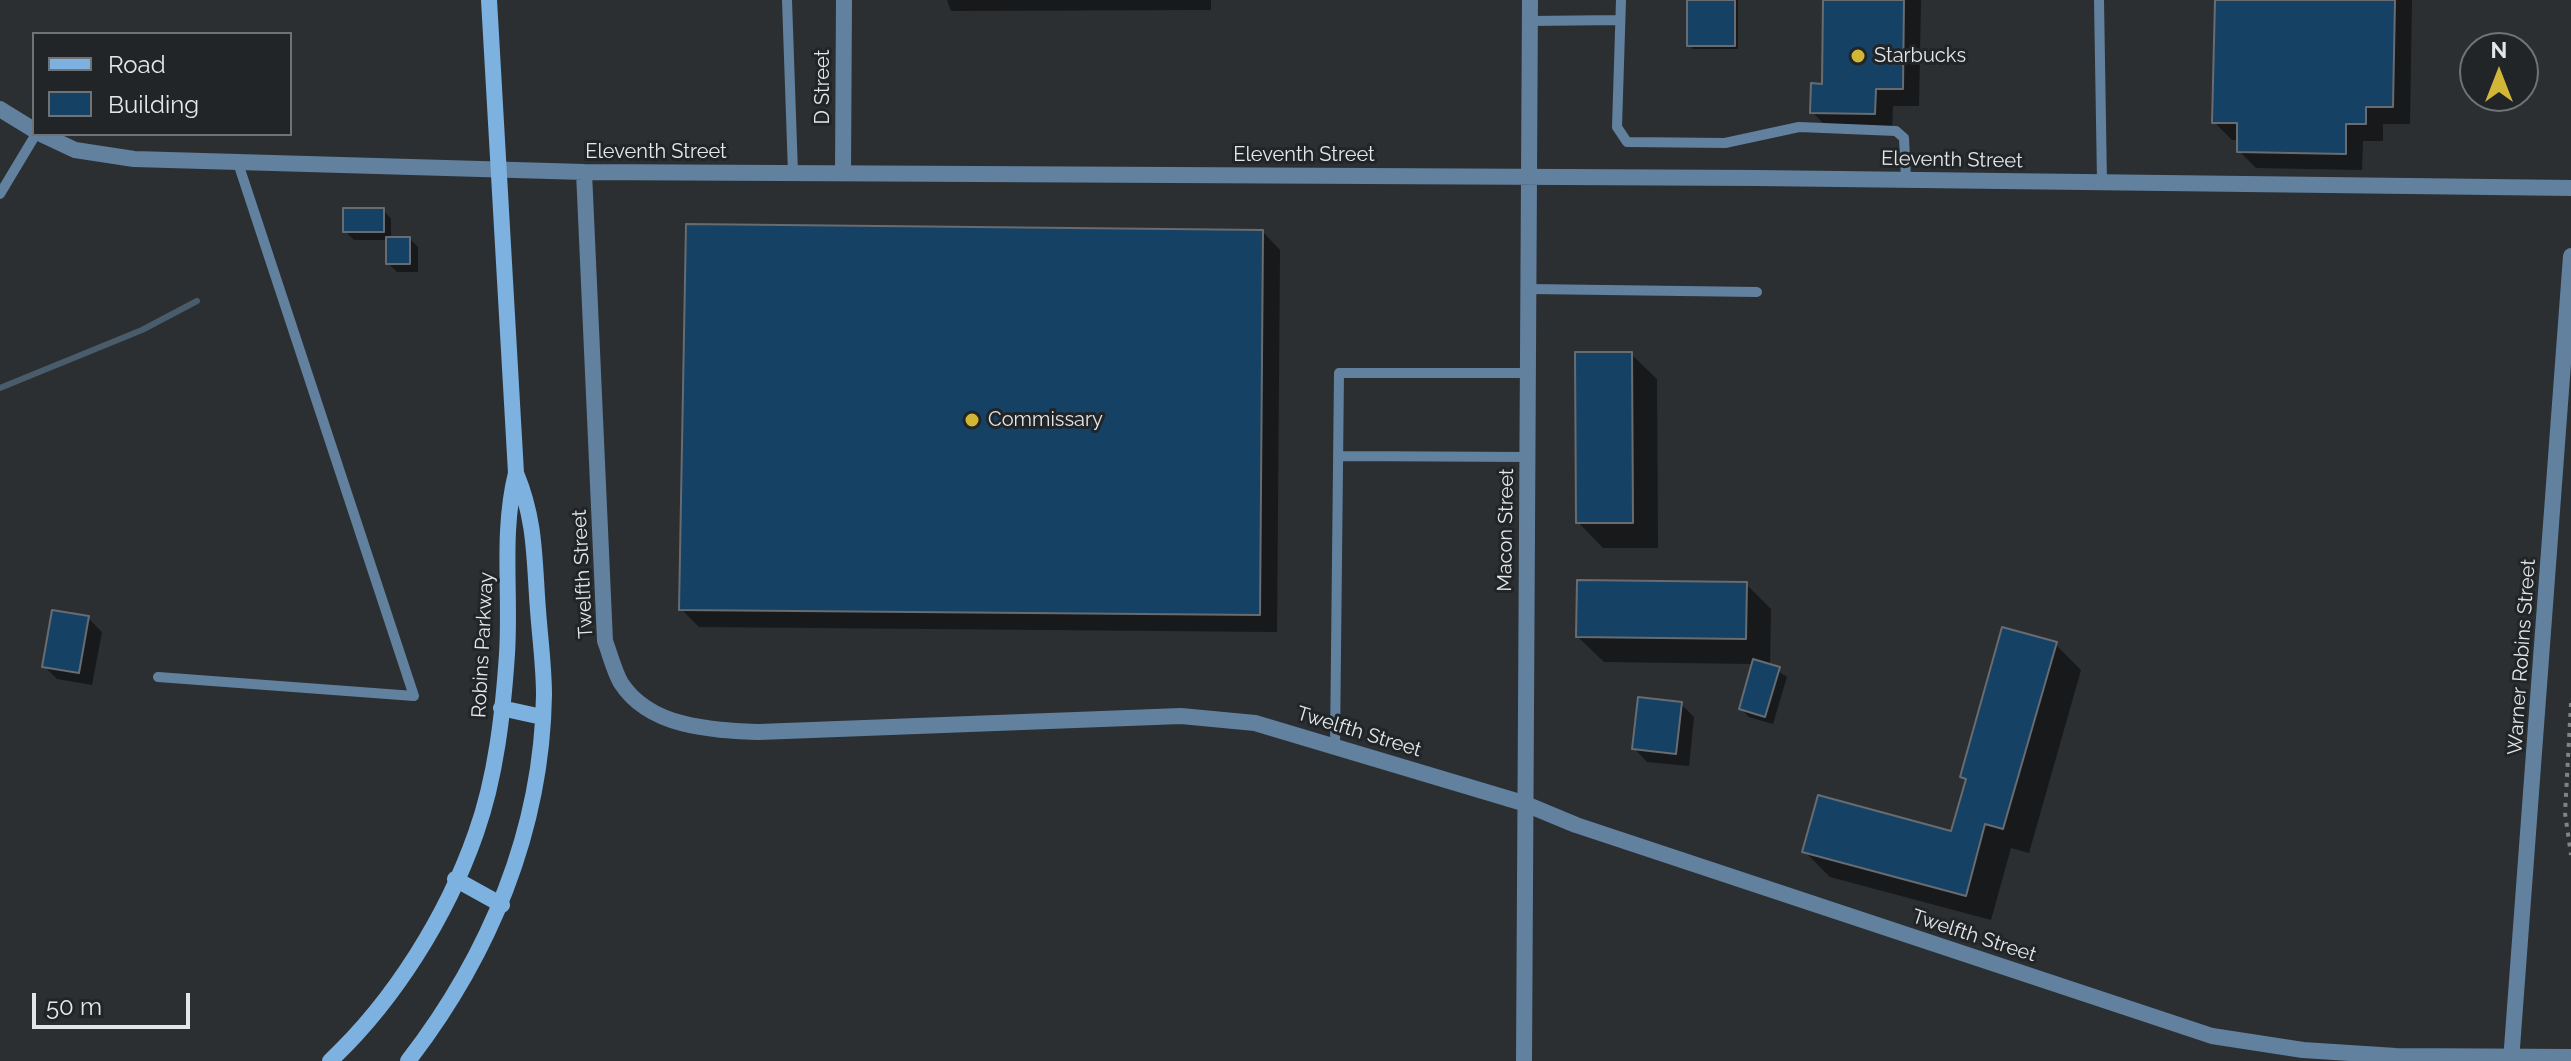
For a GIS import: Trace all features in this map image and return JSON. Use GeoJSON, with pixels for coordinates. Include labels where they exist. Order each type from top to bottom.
{"type":"FeatureCollection","features":[{"type":"Feature","properties":{"kind":"street","name":"Robins Parkway"},"geometry":{"type":"LineString","coordinates":[[330,1061],[347,1045],[413,960],[455,879],[476,833],[501,708],[507,651],[506,512],[516,473],[489,0]]}},
{"type":"Feature","properties":{"kind":"street","name":"D Street"},"geometry":{"type":"LineString","coordinates":[[843,173],[844,0]]}},
{"type":"Feature","properties":{"kind":"street","name":"Macon Street"},"geometry":{"type":"LineString","coordinates":[[1524,1061],[1523,803],[1531,176],[1530,0]]}},
{"type":"Feature","properties":{"kind":"street","name":"Eleventh Street"},"geometry":{"type":"LineString","coordinates":[[0,109],[32,130]]}},
{"type":"Feature","properties":{"kind":"street","name":"Eleventh Street"},"geometry":{"type":"LineString","coordinates":[[44,136],[75,150],[134,159],[584,172],[1906,179],[2571,188]]}},
{"type":"Feature","properties":{"kind":"street","name":"Twelfth Street"},"geometry":{"type":"LineString","coordinates":[[584,172],[605,641],[621,683],[650,711],[705,728],[759,732],[1181,716],[1255,723],[1523,803],[1576,825],[2212,1036],[2303,1050],[2511,1059],[2571,1057]]}},
{"type":"Feature","properties":{"kind":"street","name":"Warner Robins Street"},"geometry":{"type":"LineString","coordinates":[[2511,1059],[2571,256]]}},
{"type":"Feature","properties":{"kind":"street","name":"Robins Parkway"},"geometry":{"type":"LineString","coordinates":[[408,1061],[473,966],[502,905],[526,825],[544,695],[531,509],[516,473]]}},
{"type":"Feature","properties":{"kind":"street"},"geometry":{"type":"LineString","coordinates":[[501,708],[542,717]]}},
{"type":"Feature","properties":{"kind":"street"},"geometry":{"type":"LineString","coordinates":[[455,879],[502,905]]}},
{"type":"Feature","properties":{"kind":"lane"},"geometry":{"type":"LineString","coordinates":[[787,0],[793,173]]}},
{"type":"Feature","properties":{"kind":"lane"},"geometry":{"type":"LineString","coordinates":[[1621,0],[1617,127],[1627,142],[1725,143],[1799,127],[1896,131],[1904,138],[1906,179]]}},
{"type":"Feature","properties":{"kind":"lane"},"geometry":{"type":"LineString","coordinates":[[2099,0],[2102,182]]}},
{"type":"Feature","properties":{"kind":"lane"},"geometry":{"type":"LineString","coordinates":[[1530,21],[1620,20]]}},
{"type":"Feature","properties":{"kind":"lane"},"geometry":{"type":"LineString","coordinates":[[0,194],[35,136]]}},
{"type":"Feature","properties":{"kind":"lane"},"geometry":{"type":"LineString","coordinates":[[158,677],[414,696],[238,163]]}},
{"type":"Feature","properties":{"kind":"lane"},"geometry":{"type":"LineString","coordinates":[[1529,289],[1757,292]]}},
{"type":"Feature","properties":{"kind":"lane"},"geometry":{"type":"LineString","coordinates":[[1335,745],[1339,373],[1528,373]]}},
{"type":"Feature","properties":{"kind":"lane"},"geometry":{"type":"LineString","coordinates":[[1338,456],[1527,457]]}},
{"type":"Feature","properties":{"kind":"path"},"geometry":{"type":"LineString","coordinates":[[2571,703],[2565,813],[2571,855]]}},
{"type":"Feature","properties":{"kind":"building"},"geometry":{"type":"Polygon","coordinates":[[[1687,0],[1735,0],[1735,46],[1687,46],[1687,0]]]}},
{"type":"Feature","properties":{"kind":"building"},"geometry":{"type":"Polygon","coordinates":[[[1823,0],[1904,0],[1903,89],[1876,89],[1875,114],[1810,113],[1811,83],[1822,84],[1823,0]]]}},
{"type":"Feature","properties":{"kind":"building"},"geometry":{"type":"Polygon","coordinates":[[[2215,0],[2395,0],[2393,107],[2366,107],[2366,124],[2346,124],[2346,154],[2237,152],[2237,123],[2212,123],[2215,0]]]}},
{"type":"Feature","properties":{"kind":"building"},"geometry":{"type":"Polygon","coordinates":[[[343,208],[384,208],[384,232],[343,232],[343,208]]]}},
{"type":"Feature","properties":{"kind":"building","name":"Commissary"},"geometry":{"type":"Polygon","coordinates":[[[686,224],[1263,230],[1260,615],[679,610],[686,224]]]}},
{"type":"Feature","properties":{"kind":"building"},"geometry":{"type":"Polygon","coordinates":[[[386,237],[410,237],[410,264],[386,264],[386,237]]]}},
{"type":"Feature","properties":{"kind":"building"},"geometry":{"type":"Polygon","coordinates":[[[1575,352],[1632,352],[1633,523],[1576,523],[1575,352]]]}},
{"type":"Feature","properties":{"kind":"building"},"geometry":{"type":"Polygon","coordinates":[[[1577,580],[1747,582],[1746,639],[1576,637],[1577,580]]]}},
{"type":"Feature","properties":{"kind":"building"},"geometry":{"type":"Polygon","coordinates":[[[52,610],[89,616],[79,673],[42,667],[52,610]]]}},
{"type":"Feature","properties":{"kind":"building"},"geometry":{"type":"Polygon","coordinates":[[[2002,627],[2057,642],[2003,829],[1985,824],[1966,896],[1802,852],[1818,795],[1951,831],[1966,779],[1960,777],[2002,627]]]}},
{"type":"Feature","properties":{"kind":"building"},"geometry":{"type":"Polygon","coordinates":[[[1753,659],[1780,667],[1765,717],[1739,709],[1753,659]]]}},
{"type":"Feature","properties":{"kind":"building"},"geometry":{"type":"Polygon","coordinates":[[[1638,697],[1682,702],[1676,754],[1632,749],[1638,697]]]}},
{"type":"Feature","properties":{"kind":"waterway"},"geometry":{"type":"LineString","coordinates":[[0,388],[142,330],[197,301]]}},
{"type":"Feature","properties":{"kind":"place","name":"Starbucks"},"geometry":{"type":"Point","coordinates":[1858,56]}},
{"type":"Feature","properties":{"kind":"place","name":"Commissary"},"geometry":{"type":"Point","coordinates":[972,420]}}]}
